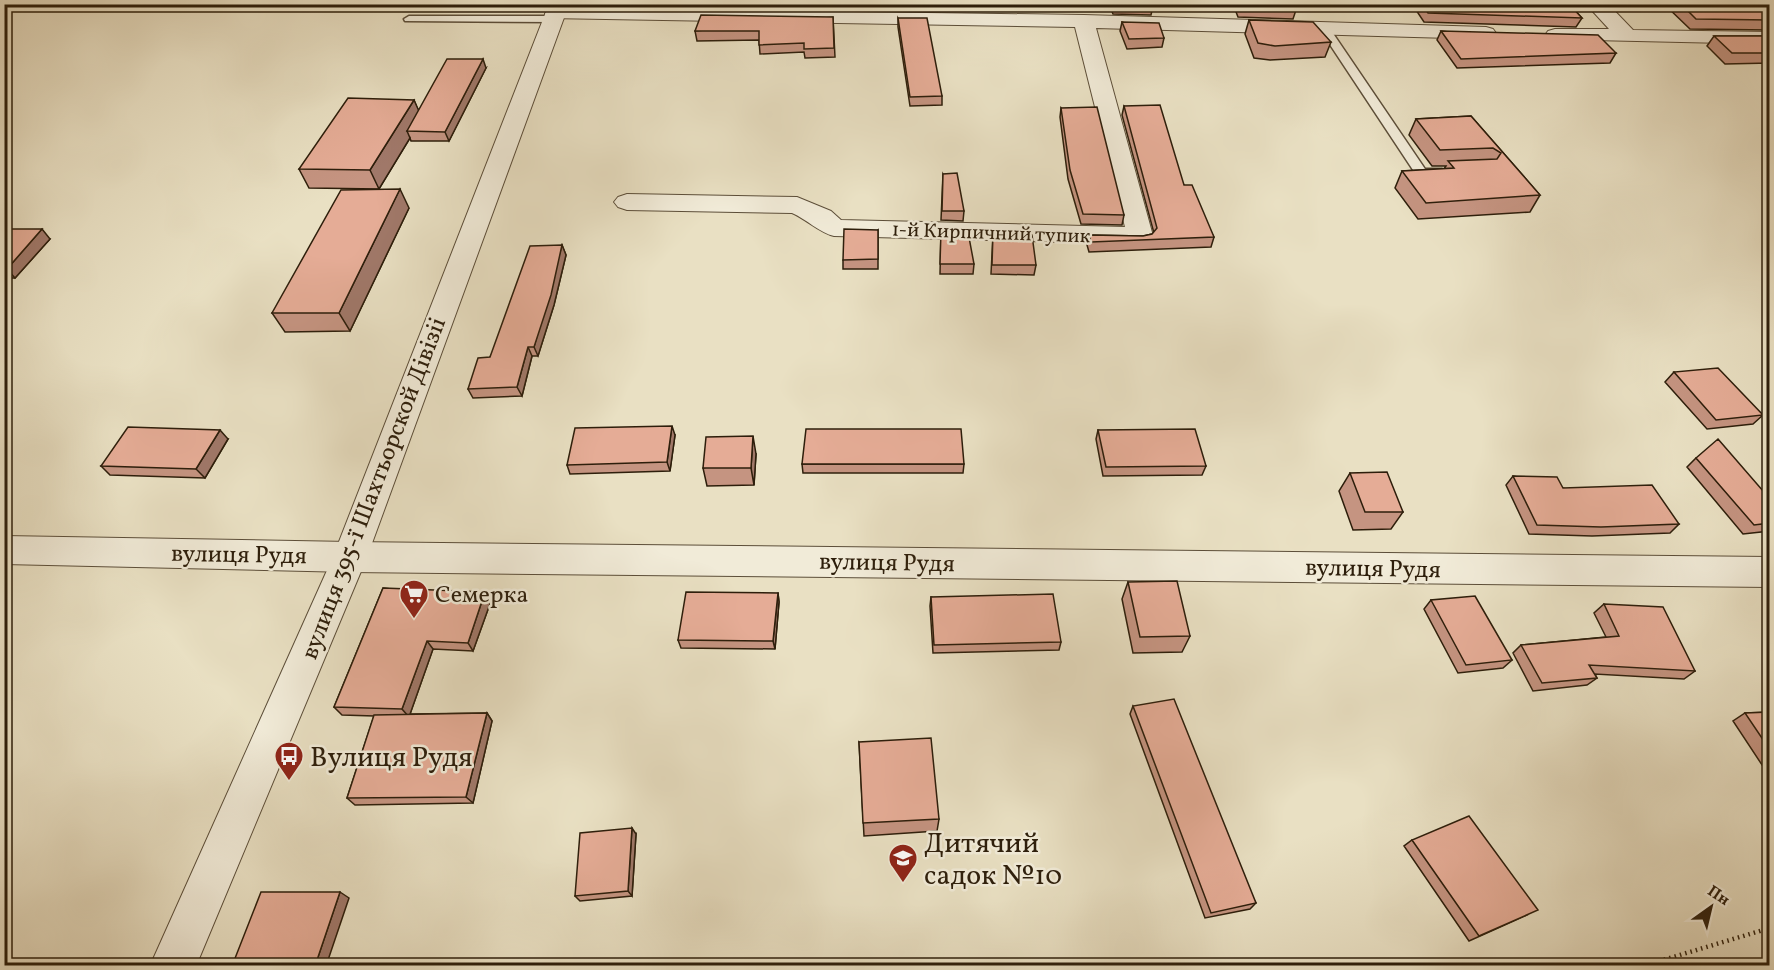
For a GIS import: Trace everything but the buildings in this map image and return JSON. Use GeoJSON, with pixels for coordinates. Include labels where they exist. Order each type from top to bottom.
{"type":"FeatureCollection","features":[{"type":"Feature","properties":{"kind":"street"},"geometry":{"type":"LineString","coordinates":[[1596,4],[1628,37]]}},
{"type":"Feature","properties":{"kind":"street"},"geometry":{"type":"LineString","coordinates":[[556,13],[1084,21],[1161,14],[1324,28],[1511,33]]}},
{"type":"Feature","properties":{"kind":"street","name":"вулиця 395-ї Шахтьорской Дівізіі"},"geometry":{"type":"LineString","coordinates":[[173,966],[350,556],[556,13]]}},
{"type":"Feature","properties":{"kind":"street","name":"1-й Кирпичний тупик"},"geometry":{"type":"LineString","coordinates":[[627,202],[797,205],[822,217],[834,228],[1140,236],[1084,21]]}},
{"type":"Feature","properties":{"kind":"street"},"geometry":{"type":"LineString","coordinates":[[1534,34],[1770,38]]}},
{"type":"Feature","properties":{"kind":"street"},"geometry":{"type":"LineString","coordinates":[[1743,39],[1770,60]]}},
{"type":"Feature","properties":{"kind":"street","name":"вулиця Рудя"},"geometry":{"type":"LineString","coordinates":[[4,550],[1770,572]]}},
{"type":"Feature","properties":{"kind":"lane"},"geometry":{"type":"LineString","coordinates":[[409,19],[556,13]]}},
{"type":"Feature","properties":{"kind":"lane"},"geometry":{"type":"LineString","coordinates":[[1324,28],[1421,173],[1452,171]]}},
{"type":"Feature","properties":{"kind":"path"},"geometry":{"type":"LineString","coordinates":[[1643,966],[1770,928]]}},
{"type":"Feature","properties":{"kind":"place","name":"Семерка"},"geometry":{"type":"Point","coordinates":[414,620]}},
{"type":"Feature","properties":{"kind":"place","name":"Вулиця Рудя"},"geometry":{"type":"Point","coordinates":[289,782]}},
{"type":"Feature","properties":{"kind":"place","name":"Дитячий садок №10"},"geometry":{"type":"Point","coordinates":[903,884]}}]}
